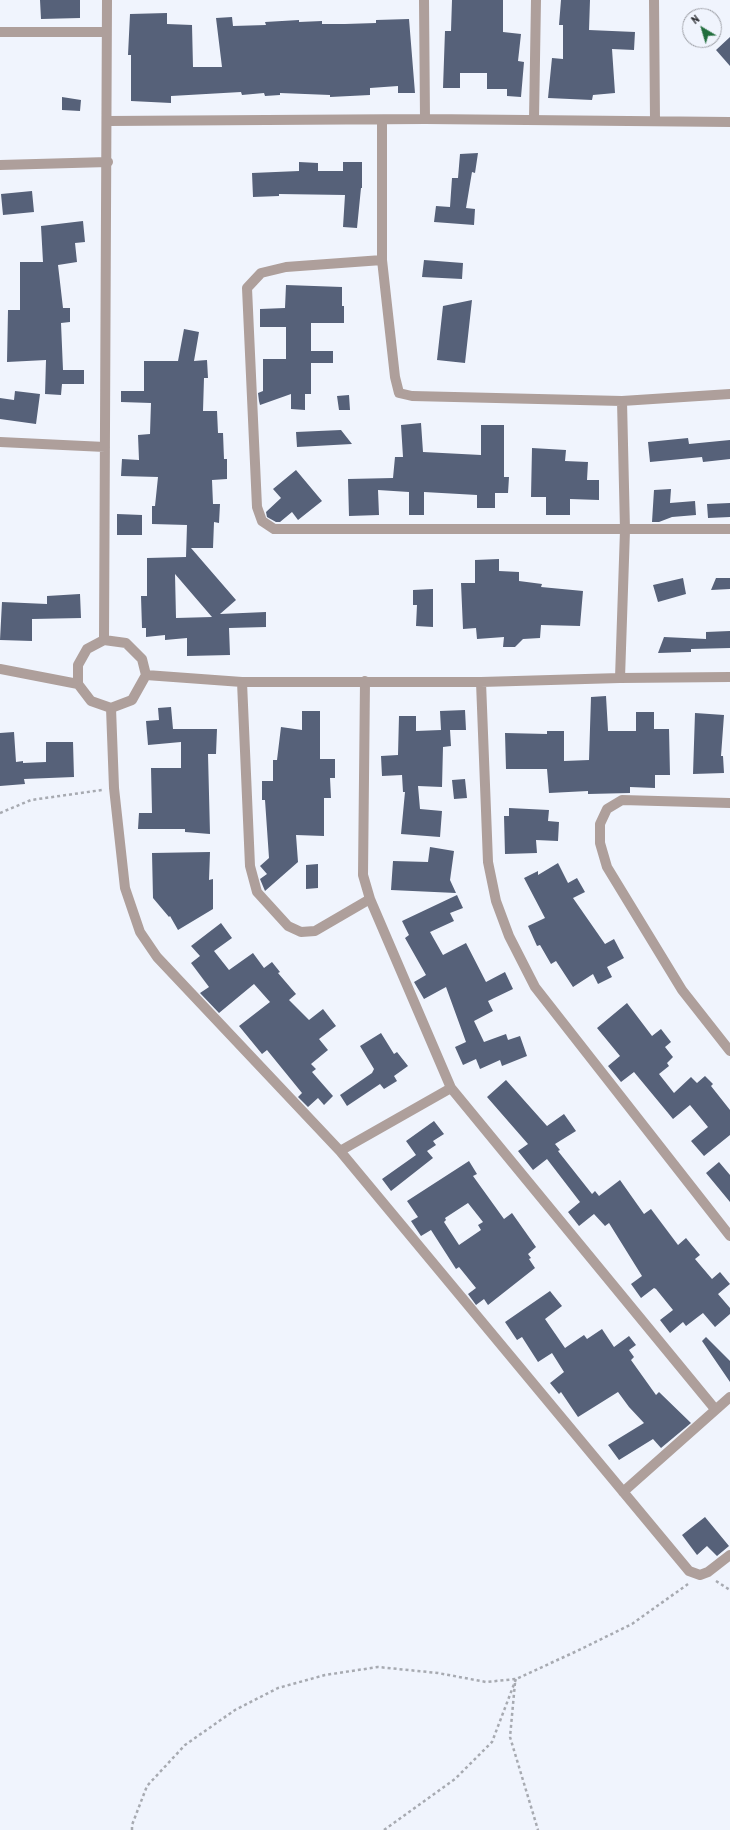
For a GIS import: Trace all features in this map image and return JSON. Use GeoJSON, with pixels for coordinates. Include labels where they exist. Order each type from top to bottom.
{"type":"FeatureCollection","features":[{"type":"Feature","properties":{"kind":"street"},"geometry":{"type":"LineString","coordinates":[[104,640],[108,162],[107,0]]}},
{"type":"Feature","properties":{"kind":"street"},"geometry":{"type":"LineString","coordinates":[[424,0],[424,118]]}},
{"type":"Feature","properties":{"kind":"street"},"geometry":{"type":"LineString","coordinates":[[534,120],[536,0]]}},
{"type":"Feature","properties":{"kind":"street"},"geometry":{"type":"LineString","coordinates":[[654,0],[655,120]]}},
{"type":"Feature","properties":{"kind":"street"},"geometry":{"type":"LineString","coordinates":[[0,32],[106,32]]}},
{"type":"Feature","properties":{"kind":"street"},"geometry":{"type":"LineString","coordinates":[[108,121],[382,120],[424,118],[730,122]]}},
{"type":"Feature","properties":{"kind":"street"},"geometry":{"type":"LineString","coordinates":[[382,120],[382,260],[395,377],[399,393],[412,396],[622,401],[730,394]]}},
{"type":"Feature","properties":{"kind":"street"},"geometry":{"type":"LineString","coordinates":[[0,165],[108,162]]}},
{"type":"Feature","properties":{"kind":"street"},"geometry":{"type":"LineString","coordinates":[[382,260],[286,267],[261,273],[247,288],[257,507],[262,521],[274,529],[730,530]]}},
{"type":"Feature","properties":{"kind":"street"},"geometry":{"type":"LineString","coordinates":[[620,678],[625,530],[622,401]]}},
{"type":"Feature","properties":{"kind":"street"},"geometry":{"type":"LineString","coordinates":[[0,442],[105,446]]}},
{"type":"Feature","properties":{"kind":"street"},"geometry":{"type":"LineString","coordinates":[[104,640],[126,643],[142,659],[146,675],[132,700],[111,708],[91,702],[78,684],[78,665],[87,649],[104,640]]}},
{"type":"Feature","properties":{"kind":"street"},"geometry":{"type":"LineString","coordinates":[[0,669],[78,684]]}},
{"type":"Feature","properties":{"kind":"street"},"geometry":{"type":"LineString","coordinates":[[146,675],[242,682],[481,682],[620,678],[730,677]]}},
{"type":"Feature","properties":{"kind":"street"},"geometry":{"type":"LineString","coordinates":[[242,682],[250,866],[257,892],[288,926],[301,932],[315,932],[370,899]]}},
{"type":"Feature","properties":{"kind":"street"},"geometry":{"type":"LineString","coordinates":[[365,682],[363,875],[370,899],[451,1088],[716,1409]]}},
{"type":"Feature","properties":{"kind":"street"},"geometry":{"type":"LineString","coordinates":[[481,682],[488,862],[496,901],[509,936],[535,987],[730,1236]]}},
{"type":"Feature","properties":{"kind":"street"},"geometry":{"type":"LineString","coordinates":[[111,708],[114,788],[125,888],[140,932],[157,957],[340,1151],[688,1570],[700,1576],[708,1572],[730,1555]]}},
{"type":"Feature","properties":{"kind":"street"},"geometry":{"type":"LineString","coordinates":[[730,803],[622,800],[608,809],[600,824],[600,843],[607,867],[682,990],[730,1051]]}},
{"type":"Feature","properties":{"kind":"street"},"geometry":{"type":"LineString","coordinates":[[340,1151],[451,1088]]}},
{"type":"Feature","properties":{"kind":"street"},"geometry":{"type":"LineString","coordinates":[[623,1492],[730,1397]]}},
{"type":"Feature","properties":{"kind":"path"},"geometry":{"type":"LineString","coordinates":[[0,813],[31,800],[51,799],[114,788]]}},
{"type":"Feature","properties":{"kind":"path"},"geometry":{"type":"LineString","coordinates":[[132,1830],[147,1786],[185,1745],[235,1710],[278,1688],[325,1675],[378,1667],[438,1673],[486,1682],[516,1679],[578,1651],[632,1624],[700,1576]]}},
{"type":"Feature","properties":{"kind":"path"},"geometry":{"type":"LineString","coordinates":[[384,1830],[455,1779],[492,1742],[516,1679]]}},
{"type":"Feature","properties":{"kind":"path"},"geometry":{"type":"LineString","coordinates":[[516,1679],[510,1737],[538,1830]]}},
{"type":"Feature","properties":{"kind":"building"},"geometry":{"type":"Polygon","coordinates":[[[40,0],[80,0],[80,18],[41,19],[40,0]]]}},
{"type":"Feature","properties":{"kind":"building"},"geometry":{"type":"Polygon","coordinates":[[[452,0],[503,0],[503,32],[521,34],[518,61],[524,62],[521,97],[507,96],[507,89],[487,89],[487,73],[460,73],[460,88],[443,88],[445,31],[451,31],[452,0]]]}},
{"type":"Feature","properties":{"kind":"building"},"geometry":{"type":"Polygon","coordinates":[[[561,0],[590,0],[589,30],[635,32],[634,50],[612,49],[615,93],[593,95],[592,100],[548,98],[552,58],[563,59],[563,25],[559,25],[561,0]]]}},
{"type":"Feature","properties":{"kind":"building"},"geometry":{"type":"Polygon","coordinates":[[[167,13],[167,24],[192,25],[193,67],[222,67],[216,18],[232,17],[233,26],[266,25],[265,22],[299,20],[299,22],[322,21],[322,24],[345,24],[376,23],[376,20],[409,19],[415,93],[398,93],[398,86],[370,88],[370,95],[330,97],[330,95],[280,93],[280,95],[265,96],[264,93],[242,95],[241,92],[171,96],[171,103],[131,101],[131,55],[128,55],[130,14],[167,13]]]}},
{"type":"Feature","properties":{"kind":"building"},"geometry":{"type":"Polygon","coordinates":[[[730,37],[730,66],[716,50],[718,48],[722,48],[722,44],[730,37]]]}},
{"type":"Feature","properties":{"kind":"building"},"geometry":{"type":"Polygon","coordinates":[[[62,97],[81,100],[80,111],[62,110],[62,97]]]}},
{"type":"Feature","properties":{"kind":"building"},"geometry":{"type":"Polygon","coordinates":[[[478,153],[475,173],[472,172],[466,208],[475,209],[474,225],[434,222],[436,206],[450,207],[452,178],[458,178],[460,154],[478,153]]]}},
{"type":"Feature","properties":{"kind":"building"},"geometry":{"type":"Polygon","coordinates":[[[299,162],[318,163],[318,171],[343,171],[343,162],[362,162],[362,188],[357,228],[343,227],[345,195],[279,194],[279,196],[253,197],[252,173],[299,171],[299,162]]]}},
{"type":"Feature","properties":{"kind":"building"},"geometry":{"type":"Polygon","coordinates":[[[32,191],[34,212],[3,215],[1,194],[32,191]]]}},
{"type":"Feature","properties":{"kind":"building"},"geometry":{"type":"Polygon","coordinates":[[[83,221],[85,242],[75,243],[77,262],[58,265],[63,308],[70,308],[70,322],[61,323],[63,370],[84,370],[84,384],[62,384],[61,395],[45,394],[46,360],[7,362],[8,310],[20,310],[20,262],[43,262],[41,226],[83,221]]]}},
{"type":"Feature","properties":{"kind":"building"},"geometry":{"type":"Polygon","coordinates":[[[424,260],[463,263],[462,279],[422,277],[424,260]]]}},
{"type":"Feature","properties":{"kind":"building"},"geometry":{"type":"Polygon","coordinates":[[[286,285],[342,287],[344,323],[311,323],[311,351],[333,351],[333,363],[311,363],[311,394],[305,394],[305,410],[291,409],[291,394],[260,405],[259,401],[258,393],[263,391],[263,359],[286,359],[286,327],[260,327],[260,309],[285,308],[286,285]]]}},
{"type":"Feature","properties":{"kind":"building"},"geometry":{"type":"Polygon","coordinates":[[[472,300],[465,363],[437,360],[443,306],[472,300]]]}},
{"type":"Feature","properties":{"kind":"building"},"geometry":{"type":"Polygon","coordinates":[[[184,329],[199,332],[194,361],[207,360],[208,378],[204,378],[203,411],[217,411],[218,433],[223,433],[224,459],[227,459],[227,479],[212,480],[213,504],[220,504],[219,523],[214,522],[213,548],[191,548],[236,600],[220,614],[266,612],[266,627],[229,628],[230,655],[187,656],[187,638],[165,640],[165,635],[146,637],[146,628],[142,628],[141,596],[147,596],[147,558],[186,557],[187,525],[152,524],[152,506],[155,506],[158,477],[121,476],[122,459],[139,460],[138,435],[150,434],[151,403],[121,402],[121,391],[144,391],[144,361],[178,361],[184,329]],[[175,574],[176,618],[212,617],[175,574]]]}},
{"type":"Feature","properties":{"kind":"building"},"geometry":{"type":"Polygon","coordinates":[[[15,391],[40,394],[36,424],[0,419],[0,398],[14,400],[15,391]]]}},
{"type":"Feature","properties":{"kind":"building"},"geometry":{"type":"Polygon","coordinates":[[[349,395],[350,410],[339,410],[337,396],[349,395]]]}},
{"type":"Feature","properties":{"kind":"building"},"geometry":{"type":"Polygon","coordinates":[[[421,423],[423,452],[481,455],[481,425],[504,425],[504,477],[509,477],[508,493],[495,493],[495,508],[477,508],[477,495],[424,492],[424,515],[409,515],[409,492],[378,490],[379,515],[349,516],[348,479],[393,478],[395,457],[403,457],[401,425],[421,423]]]}},
{"type":"Feature","properties":{"kind":"building"},"geometry":{"type":"Polygon","coordinates":[[[341,430],[352,444],[297,447],[296,432],[341,430]]]}},
{"type":"Feature","properties":{"kind":"building"},"geometry":{"type":"Polygon","coordinates":[[[688,438],[689,444],[730,440],[730,459],[703,462],[702,457],[650,462],[648,442],[688,438]]]}},
{"type":"Feature","properties":{"kind":"building"},"geometry":{"type":"Polygon","coordinates":[[[532,448],[566,450],[565,461],[588,462],[587,480],[599,480],[599,500],[570,499],[570,515],[546,515],[546,497],[531,497],[532,448]]]}},
{"type":"Feature","properties":{"kind":"building"},"geometry":{"type":"Polygon","coordinates":[[[296,470],[322,501],[298,520],[292,512],[280,522],[276,522],[267,517],[266,512],[281,498],[273,489],[296,470]]]}},
{"type":"Feature","properties":{"kind":"building"},"geometry":{"type":"Polygon","coordinates":[[[671,489],[670,503],[695,501],[696,515],[672,517],[659,522],[652,522],[654,490],[671,489]]]}},
{"type":"Feature","properties":{"kind":"building"},"geometry":{"type":"Polygon","coordinates":[[[730,503],[730,517],[708,518],[707,504],[730,503]]]}},
{"type":"Feature","properties":{"kind":"building"},"geometry":{"type":"Polygon","coordinates":[[[117,514],[142,515],[142,535],[117,535],[117,514]]]}},
{"type":"Feature","properties":{"kind":"building"},"geometry":{"type":"Polygon","coordinates":[[[499,559],[499,571],[519,572],[519,581],[542,584],[541,587],[583,591],[580,626],[541,625],[540,638],[523,639],[515,647],[503,647],[504,637],[477,639],[476,628],[463,629],[461,583],[475,583],[475,560],[499,559]]]}},
{"type":"Feature","properties":{"kind":"building"},"geometry":{"type":"Polygon","coordinates":[[[683,578],[686,594],[658,602],[653,585],[683,578]]]}},
{"type":"Feature","properties":{"kind":"building"},"geometry":{"type":"Polygon","coordinates":[[[716,578],[730,578],[730,589],[711,590],[716,578]]]}},
{"type":"Feature","properties":{"kind":"building"},"geometry":{"type":"Polygon","coordinates":[[[433,589],[433,627],[416,626],[417,605],[413,605],[413,590],[433,589]]]}},
{"type":"Feature","properties":{"kind":"building"},"geometry":{"type":"Polygon","coordinates":[[[80,594],[81,618],[32,619],[32,641],[0,640],[2,602],[47,604],[47,596],[80,594]]]}},
{"type":"Feature","properties":{"kind":"building"},"geometry":{"type":"Polygon","coordinates":[[[730,631],[730,648],[691,649],[691,652],[658,653],[664,637],[706,639],[706,632],[730,631]]]}},
{"type":"Feature","properties":{"kind":"building"},"geometry":{"type":"Polygon","coordinates":[[[606,696],[608,731],[636,731],[636,712],[654,712],[654,729],[669,729],[670,775],[655,775],[655,788],[630,787],[630,793],[588,794],[588,791],[549,793],[547,769],[506,769],[505,733],[547,734],[547,731],[564,731],[564,761],[589,760],[591,697],[606,696]]]}},
{"type":"Feature","properties":{"kind":"building"},"geometry":{"type":"Polygon","coordinates":[[[171,707],[173,729],[217,729],[216,754],[208,754],[210,834],[185,832],[185,829],[138,829],[139,813],[152,813],[151,768],[181,768],[181,742],[148,745],[146,721],[159,720],[158,708],[171,707]]]}},
{"type":"Feature","properties":{"kind":"building"},"geometry":{"type":"Polygon","coordinates":[[[465,710],[466,730],[450,730],[451,746],[443,747],[442,787],[418,786],[420,809],[442,811],[440,837],[401,834],[405,792],[403,792],[402,775],[382,776],[381,756],[398,755],[399,716],[416,716],[416,731],[441,730],[440,711],[465,710]]]}},
{"type":"Feature","properties":{"kind":"building"},"geometry":{"type":"Polygon","coordinates":[[[302,711],[320,711],[320,759],[335,759],[335,778],[330,778],[331,798],[324,798],[324,836],[296,835],[298,862],[265,891],[260,879],[267,874],[260,866],[269,858],[265,800],[262,800],[262,781],[273,781],[273,760],[277,760],[281,727],[302,730],[302,711]]]}},
{"type":"Feature","properties":{"kind":"building"},"geometry":{"type":"Polygon","coordinates":[[[695,713],[724,715],[721,756],[723,756],[724,773],[693,774],[695,713]]]}},
{"type":"Feature","properties":{"kind":"building"},"geometry":{"type":"Polygon","coordinates":[[[14,732],[16,762],[46,762],[46,742],[73,742],[74,777],[24,779],[25,784],[0,786],[0,733],[14,732]]]}},
{"type":"Feature","properties":{"kind":"building"},"geometry":{"type":"Polygon","coordinates":[[[465,779],[467,798],[454,799],[452,780],[465,779]]]}},
{"type":"Feature","properties":{"kind":"building"},"geometry":{"type":"Polygon","coordinates":[[[509,808],[549,810],[548,821],[559,822],[558,841],[536,840],[537,853],[505,854],[504,816],[509,816],[509,808]]]}},
{"type":"Feature","properties":{"kind":"building"},"geometry":{"type":"Polygon","coordinates":[[[430,847],[454,851],[450,880],[456,893],[391,890],[393,861],[428,862],[430,847]]]}},
{"type":"Feature","properties":{"kind":"building"},"geometry":{"type":"Polygon","coordinates":[[[210,852],[209,880],[213,879],[213,909],[178,930],[170,916],[169,917],[153,898],[152,853],[210,852]]]}},
{"type":"Feature","properties":{"kind":"building"},"geometry":{"type":"Polygon","coordinates":[[[558,863],[568,883],[577,878],[585,892],[573,898],[605,944],[614,939],[624,958],[607,967],[612,977],[598,984],[593,974],[573,987],[556,961],[551,964],[540,945],[537,946],[528,926],[545,918],[524,878],[538,871],[538,875],[558,863]]]}},
{"type":"Feature","properties":{"kind":"building"},"geometry":{"type":"Polygon","coordinates":[[[318,864],[318,888],[306,889],[306,865],[318,864]]]}},
{"type":"Feature","properties":{"kind":"building"},"geometry":{"type":"Polygon","coordinates":[[[457,895],[463,908],[450,913],[454,921],[430,932],[443,955],[466,943],[486,982],[505,972],[513,989],[488,1001],[493,1011],[474,1021],[484,1042],[506,1034],[508,1040],[520,1036],[527,1056],[502,1066],[500,1060],[480,1069],[476,1059],[463,1065],[455,1047],[466,1042],[446,987],[424,999],[414,982],[426,975],[405,938],[409,935],[402,921],[457,895]]]}},
{"type":"Feature","properties":{"kind":"building"},"geometry":{"type":"Polygon","coordinates":[[[221,923],[232,938],[214,951],[229,970],[253,953],[264,968],[272,962],[280,972],[278,973],[296,994],[289,1000],[309,1020],[323,1009],[336,1026],[319,1039],[328,1050],[311,1064],[316,1069],[312,1072],[333,1096],[324,1105],[318,1098],[308,1107],[298,1097],[302,1093],[267,1050],[262,1054],[239,1026],[270,1002],[254,984],[219,1013],[200,993],[209,987],[191,963],[200,956],[191,946],[221,923]]]}},
{"type":"Feature","properties":{"kind":"building"},"geometry":{"type":"Polygon","coordinates":[[[627,1003],[652,1036],[661,1029],[671,1042],[665,1047],[673,1057],[667,1063],[669,1066],[659,1074],[674,1093],[691,1077],[697,1083],[705,1076],[713,1084],[711,1086],[730,1110],[730,1135],[704,1156],[691,1141],[708,1127],[690,1105],[673,1119],[634,1072],[621,1082],[608,1066],[620,1056],[597,1028],[627,1003]]]}},
{"type":"Feature","properties":{"kind":"building"},"geometry":{"type":"Polygon","coordinates":[[[381,1033],[394,1054],[397,1052],[408,1066],[394,1076],[397,1081],[384,1089],[380,1084],[347,1106],[340,1095],[372,1073],[374,1069],[360,1046],[381,1033]]]}},
{"type":"Feature","properties":{"kind":"building"},"geometry":{"type":"Polygon","coordinates":[[[506,1080],[547,1126],[564,1114],[576,1131],[555,1144],[560,1150],[558,1151],[592,1194],[595,1191],[599,1196],[620,1180],[644,1214],[651,1209],[678,1245],[686,1238],[700,1255],[695,1259],[712,1279],[720,1272],[730,1284],[718,1294],[730,1308],[730,1314],[715,1327],[703,1313],[686,1326],[683,1322],[670,1333],[660,1320],[673,1310],[654,1288],[641,1298],[631,1284],[642,1276],[609,1223],[605,1226],[594,1214],[579,1226],[568,1212],[580,1202],[547,1159],[533,1170],[518,1151],[528,1144],[487,1097],[506,1080]]]}},
{"type":"Feature","properties":{"kind":"building"},"geometry":{"type":"Polygon","coordinates":[[[434,1121],[444,1134],[433,1141],[436,1145],[427,1151],[433,1158],[391,1191],[382,1179],[416,1155],[406,1141],[434,1121]]]}},
{"type":"Feature","properties":{"kind":"building"},"geometry":{"type":"Polygon","coordinates":[[[469,1161],[477,1174],[473,1176],[504,1219],[512,1213],[536,1247],[528,1254],[531,1258],[529,1259],[535,1268],[488,1305],[484,1299],[476,1305],[468,1294],[476,1288],[459,1267],[456,1269],[431,1230],[421,1236],[411,1221],[418,1217],[407,1201],[469,1161]],[[468,1203],[445,1218],[446,1220],[444,1222],[459,1245],[481,1230],[478,1225],[483,1222],[468,1203]]]}},
{"type":"Feature","properties":{"kind":"building"},"geometry":{"type":"Polygon","coordinates":[[[719,1162],[730,1175],[730,1202],[706,1173],[719,1162]]]}},
{"type":"Feature","properties":{"kind":"building"},"geometry":{"type":"Polygon","coordinates":[[[550,1291],[562,1306],[545,1319],[565,1348],[584,1335],[587,1339],[602,1329],[614,1347],[629,1336],[636,1345],[629,1350],[634,1357],[631,1360],[656,1395],[659,1392],[691,1423],[661,1448],[653,1439],[619,1460],[608,1445],[644,1423],[629,1407],[618,1392],[578,1417],[561,1392],[559,1394],[550,1383],[564,1372],[552,1353],[538,1362],[522,1337],[517,1340],[505,1322],[550,1291]]]}},
{"type":"Feature","properties":{"kind":"building"},"geometry":{"type":"Polygon","coordinates":[[[706,1337],[730,1361],[730,1382],[702,1341],[706,1337]]]}},
{"type":"Feature","properties":{"kind":"building"},"geometry":{"type":"Polygon","coordinates":[[[705,1517],[729,1546],[717,1556],[707,1546],[697,1555],[682,1535],[705,1517]]]}}]}
